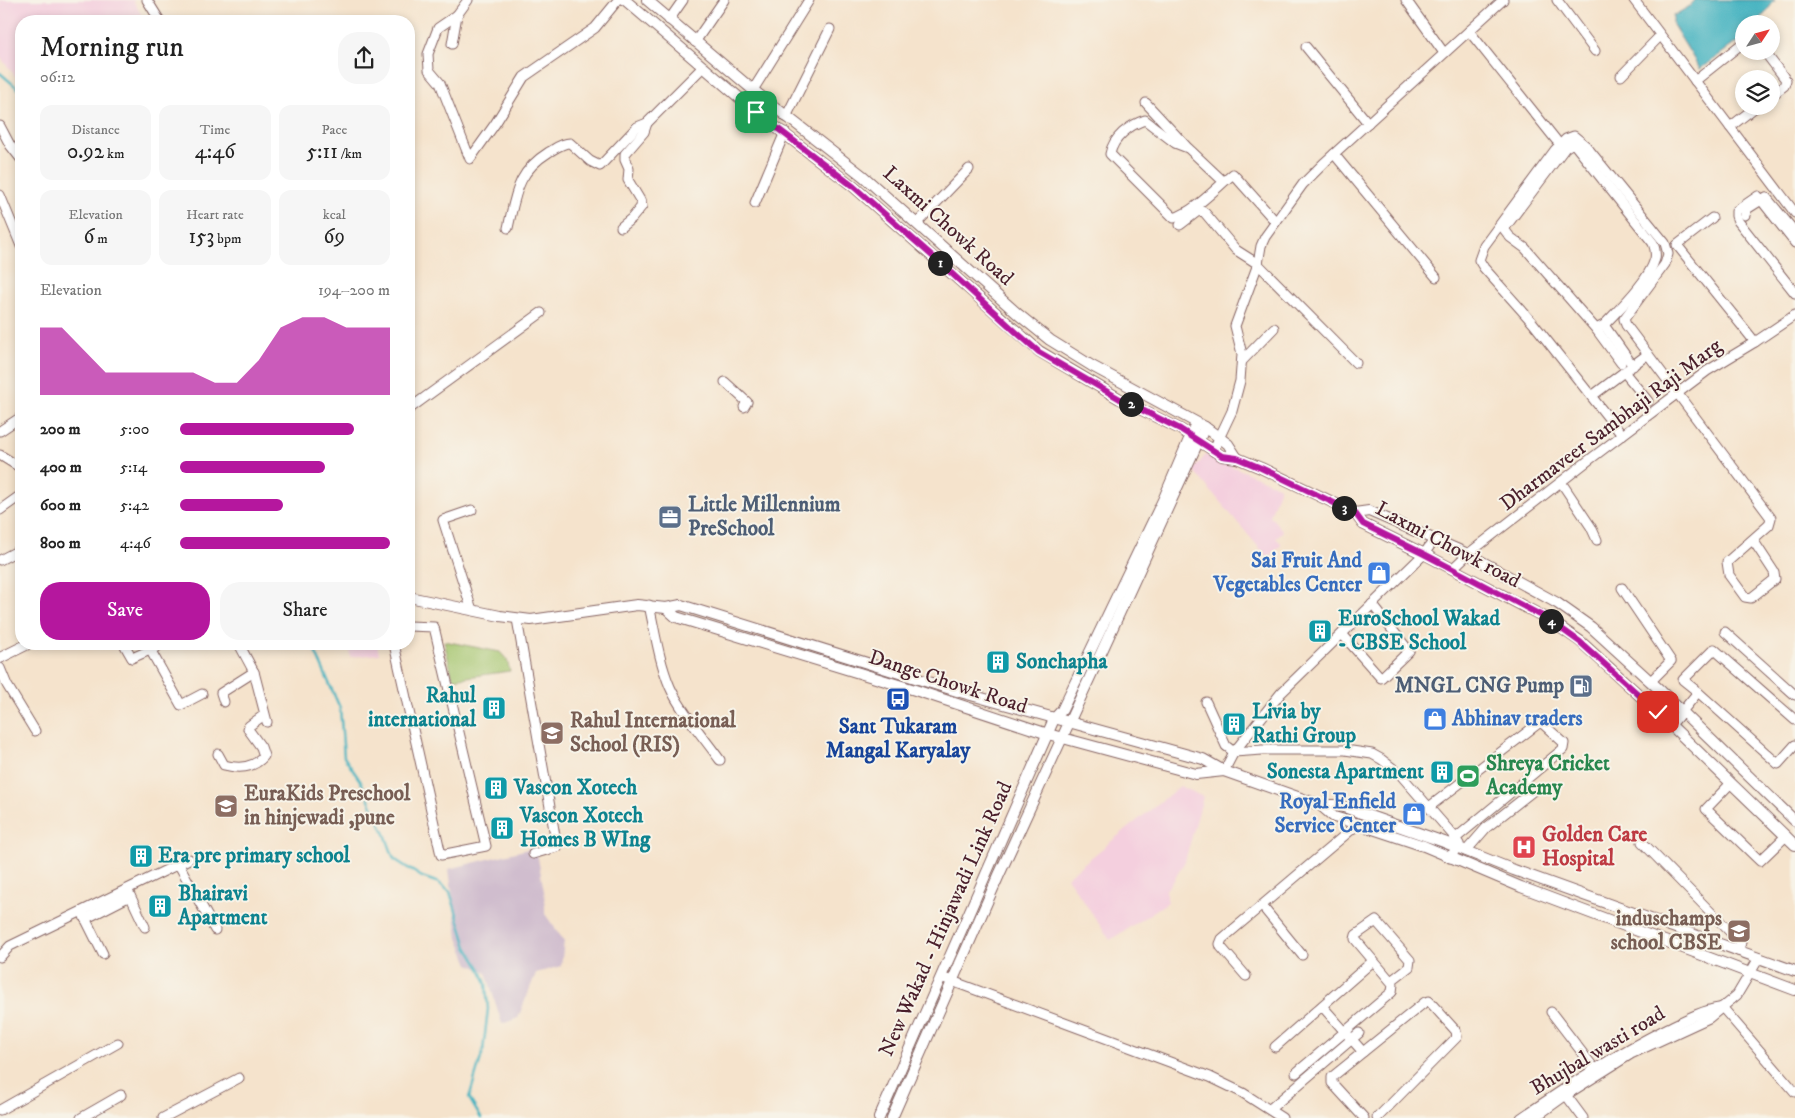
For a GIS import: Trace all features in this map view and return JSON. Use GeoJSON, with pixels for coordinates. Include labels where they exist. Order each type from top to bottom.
{"type":"FeatureCollection","features":[{"type":"Feature","properties":{"kind":"main road","name":"Laxmi Chowk Road"},"geometry":{"type":"LineString","coordinates":[[625,0],[768,121],[854,187],[1039,352],[1120,399],[1195,438],[1214,451]]}},
{"type":"Feature","properties":{"kind":"main road","name":"Laxmi Chowk Road"},"geometry":{"type":"LineString","coordinates":[[647,0],[786,117],[863,176],[1019,315],[1050,340],[1092,366],[1220,437],[1228,444],[1237,458]]}},
{"type":"Feature","properties":{"kind":"main road"},"geometry":{"type":"LineString","coordinates":[[768,121],[778,110]]}},
{"type":"Feature","properties":{"kind":"main road"},"geometry":{"type":"LineString","coordinates":[[1195,438],[1200,425]]}},
{"type":"Feature","properties":{"kind":"main road","name":"New Wakad - Hinjawadi Link Road"},"geometry":{"type":"LineString","coordinates":[[879,1118],[1054,719],[1062,710],[1195,438]]}},
{"type":"Feature","properties":{"kind":"main road","name":"New Wakad - Hinjawadi Link Road"},"geometry":{"type":"LineString","coordinates":[[892,1118],[998,875],[1069,723],[1195,438]]}},
{"type":"Feature","properties":{"kind":"main road","name":"Laxmi Chowk road"},"geometry":{"type":"LineString","coordinates":[[1214,451],[1222,456],[1237,458],[1355,513],[1363,524],[1548,619],[1580,642],[1671,725],[1795,846]]}},
{"type":"Feature","properties":{"kind":"main road","name":"Laxmi Chowk road"},"geometry":{"type":"LineString","coordinates":[[1355,513],[1369,512],[1468,554],[1564,608],[1591,627],[1651,681],[1795,821]]}},
{"type":"Feature","properties":{"kind":"main road","name":"Dange Chowk Road"},"geometry":{"type":"LineString","coordinates":[[415,598],[516,619],[547,618],[638,605],[666,608],[681,605],[960,692],[1203,759],[1224,771],[1320,805],[1338,805],[1460,846],[1514,870],[1795,972]]}},
{"type":"Feature","properties":{"kind":"main road","name":"Dange Chowk Road"},"geometry":{"type":"LineString","coordinates":[[666,608],[676,617],[915,690],[1048,734],[1196,774],[1224,771]]}},
{"type":"Feature","properties":{"kind":"main road"},"geometry":{"type":"LineString","coordinates":[[817,661],[819,648]]}},
{"type":"Feature","properties":{"kind":"main road"},"geometry":{"type":"LineString","coordinates":[[0,658],[16,650]]}},
{"type":"Feature","properties":{"kind":"main road","name":"Dange Chowk Road"},"geometry":{"type":"LineString","coordinates":[[1320,805],[1334,817],[1424,846],[1520,887],[1795,990]]}},
{"type":"Feature","properties":{"kind":"main road"},"geometry":{"type":"LineString","coordinates":[[988,870],[998,875]]}},
{"type":"Feature","properties":{"kind":"street"},"geometry":{"type":"LineString","coordinates":[[147,0],[156,15]]}},
{"type":"Feature","properties":{"kind":"street"},"geometry":{"type":"LineString","coordinates":[[468,0],[456,15],[438,28],[428,54],[429,70],[440,83],[470,159],[495,124],[524,77],[595,28],[618,0]]}},
{"type":"Feature","properties":{"kind":"street"},"geometry":{"type":"LineString","coordinates":[[669,20],[683,0]]}},
{"type":"Feature","properties":{"kind":"street"},"geometry":{"type":"LineString","coordinates":[[695,42],[724,0]]}},
{"type":"Feature","properties":{"kind":"street"},"geometry":{"type":"LineString","coordinates":[[753,90],[809,0]]}},
{"type":"Feature","properties":{"kind":"street"},"geometry":{"type":"LineString","coordinates":[[1406,0],[1444,53]]}},
{"type":"Feature","properties":{"kind":"street"},"geometry":{"type":"LineString","coordinates":[[1214,451],[1232,411],[1240,381],[1242,354],[1235,326],[1258,264],[1261,246],[1276,222],[1303,184],[1503,0]]}},
{"type":"Feature","properties":{"kind":"street"},"geometry":{"type":"LineString","coordinates":[[1557,0],[1595,51]]}},
{"type":"Feature","properties":{"kind":"street"},"geometry":{"type":"LineString","coordinates":[[1634,0],[1795,213]]}},
{"type":"Feature","properties":{"kind":"street"},"geometry":{"type":"LineString","coordinates":[[452,44],[456,15]]}},
{"type":"Feature","properties":{"kind":"street"},"geometry":{"type":"LineString","coordinates":[[786,117],[830,29]]}},
{"type":"Feature","properties":{"kind":"street"},"geometry":{"type":"LineString","coordinates":[[1468,31],[1556,140]]}},
{"type":"Feature","properties":{"kind":"street"},"geometry":{"type":"LineString","coordinates":[[1621,76],[1660,36]]}},
{"type":"Feature","properties":{"kind":"street"},"geometry":{"type":"LineString","coordinates":[[1306,47],[1368,123]]}},
{"type":"Feature","properties":{"kind":"street"},"geometry":{"type":"LineString","coordinates":[[1695,81],[1735,49]]}},
{"type":"Feature","properties":{"kind":"street"},"geometry":{"type":"LineString","coordinates":[[1771,60],[1778,70]]}},
{"type":"Feature","properties":{"kind":"street"},"geometry":{"type":"LineString","coordinates":[[508,228],[518,184],[527,170],[541,157],[564,143],[570,143],[590,161],[600,166],[637,127],[647,123],[703,67]]}},
{"type":"Feature","properties":{"kind":"street"},"geometry":{"type":"LineString","coordinates":[[1780,72],[1786,83],[1780,89]]}},
{"type":"Feature","properties":{"kind":"street"},"geometry":{"type":"LineString","coordinates":[[1146,103],[1188,148],[1224,182]]}},
{"type":"Feature","properties":{"kind":"street"},"geometry":{"type":"LineString","coordinates":[[1730,127],[1745,115]]}},
{"type":"Feature","properties":{"kind":"street"},"geometry":{"type":"LineString","coordinates":[[1188,148],[1175,143],[1144,120],[1135,123],[1112,143],[1110,154],[1174,218],[1183,215],[1233,174],[1276,222]]}},
{"type":"Feature","properties":{"kind":"street"},"geometry":{"type":"LineString","coordinates":[[621,226],[632,218],[642,206],[628,180],[629,169],[625,160],[625,154],[644,132],[647,123]]}},
{"type":"Feature","properties":{"kind":"street"},"geometry":{"type":"LineString","coordinates":[[0,126],[15,151]]}},
{"type":"Feature","properties":{"kind":"street"},"geometry":{"type":"LineString","coordinates":[[754,203],[784,132]]}},
{"type":"Feature","properties":{"kind":"street"},"geometry":{"type":"LineString","coordinates":[[1622,435],[1533,323],[1484,268],[1480,260],[1484,246],[1555,150],[1566,139],[1574,136],[1586,146],[1665,243],[1668,254],[1665,264],[1624,319],[1626,325],[1771,518],[1769,525],[1727,562],[1729,575],[1745,597],[1751,598],[1775,580],[1774,572],[1753,540]]}},
{"type":"Feature","properties":{"kind":"street"},"geometry":{"type":"LineString","coordinates":[[1600,327],[1644,279],[1655,259],[1655,252],[1653,243],[1575,145],[1570,144],[1504,229],[1510,237],[1525,248],[1600,327],[1633,366]]}},
{"type":"Feature","properties":{"kind":"street"},"geometry":{"type":"LineString","coordinates":[[1334,154],[1436,277]]}},
{"type":"Feature","properties":{"kind":"street"},"geometry":{"type":"LineString","coordinates":[[917,223],[969,169]]}},
{"type":"Feature","properties":{"kind":"street"},"geometry":{"type":"LineString","coordinates":[[1795,243],[1756,195],[1736,211],[1736,216],[1795,293]]}},
{"type":"Feature","properties":{"kind":"street"},"geometry":{"type":"LineString","coordinates":[[0,196],[15,232]]}},
{"type":"Feature","properties":{"kind":"street"},"geometry":{"type":"LineString","coordinates":[[1744,215],[1745,211],[1766,197],[1795,232]]}},
{"type":"Feature","properties":{"kind":"street"},"geometry":{"type":"LineString","coordinates":[[1180,225],[1197,212],[1202,211],[1206,213],[1236,250],[1258,264],[1356,363]]}},
{"type":"Feature","properties":{"kind":"street"},"geometry":{"type":"LineString","coordinates":[[1712,218],[1677,245],[1755,342]]}},
{"type":"Feature","properties":{"kind":"street"},"geometry":{"type":"LineString","coordinates":[[415,405],[541,313]]}},
{"type":"Feature","properties":{"kind":"street","name":"Dharmaveer Sambhaji Raji Marg"},"geometry":{"type":"LineString","coordinates":[[1452,569],[1468,554],[1707,371],[1795,316]]}},
{"type":"Feature","properties":{"kind":"street"},"geometry":{"type":"LineString","coordinates":[[1600,327],[1621,363]]}},
{"type":"Feature","properties":{"kind":"street"},"geometry":{"type":"LineString","coordinates":[[1242,361],[1274,328]]}},
{"type":"Feature","properties":{"kind":"street"},"geometry":{"type":"LineString","coordinates":[[1592,396],[1648,354]]}},
{"type":"Feature","properties":{"kind":"street"},"geometry":{"type":"LineString","coordinates":[[1624,372],[1648,401]]}},
{"type":"Feature","properties":{"kind":"street"},"geometry":{"type":"LineString","coordinates":[[724,382],[747,402],[744,407]]}},
{"type":"Feature","properties":{"kind":"street"},"geometry":{"type":"LineString","coordinates":[[0,431],[15,421]]}},
{"type":"Feature","properties":{"kind":"street"},"geometry":{"type":"LineString","coordinates":[[0,455],[15,464]]}},
{"type":"Feature","properties":{"kind":"street"},"geometry":{"type":"LineString","coordinates":[[1561,482],[1591,527],[1597,540]]}},
{"type":"Feature","properties":{"kind":"street"},"geometry":{"type":"LineString","coordinates":[[0,510],[15,499]]}},
{"type":"Feature","properties":{"kind":"street"},"geometry":{"type":"LineString","coordinates":[[472,510],[443,520],[472,610]]}},
{"type":"Feature","properties":{"kind":"street"},"geometry":{"type":"LineString","coordinates":[[1224,771],[1234,752],[1280,692],[1424,554],[1434,540]]}},
{"type":"Feature","properties":{"kind":"street"},"geometry":{"type":"LineString","coordinates":[[0,560],[15,552]]}},
{"type":"Feature","properties":{"kind":"street"},"geometry":{"type":"LineString","coordinates":[[1622,588],[1671,662],[1651,681]]}},
{"type":"Feature","properties":{"kind":"street"},"geometry":{"type":"LineString","coordinates":[[1342,634],[1381,678],[1409,650],[1372,604]]}},
{"type":"Feature","properties":{"kind":"street"},"geometry":{"type":"LineString","coordinates":[[650,605],[670,687],[720,760]]}},
{"type":"Feature","properties":{"kind":"street"},"geometry":{"type":"LineString","coordinates":[[516,619],[557,847],[533,854]]}},
{"type":"Feature","properties":{"kind":"street"},"geometry":{"type":"LineString","coordinates":[[395,650],[441,855],[486,846],[434,627],[415,626]]}},
{"type":"Feature","properties":{"kind":"street"},"geometry":{"type":"LineString","coordinates":[[1726,632],[1795,695]]}},
{"type":"Feature","properties":{"kind":"street"},"geometry":{"type":"LineString","coordinates":[[1795,720],[1714,648],[1683,680],[1778,764],[1795,745]]}},
{"type":"Feature","properties":{"kind":"street"},"geometry":{"type":"LineString","coordinates":[[127,650],[132,658],[147,650]]}},
{"type":"Feature","properties":{"kind":"street"},"geometry":{"type":"LineString","coordinates":[[154,650],[181,705],[202,694]]}},
{"type":"Feature","properties":{"kind":"street"},"geometry":{"type":"LineString","coordinates":[[218,754],[224,765],[235,768],[248,766],[260,761],[264,756],[261,747],[248,729],[249,726],[266,718],[254,672],[242,650]]}},
{"type":"Feature","properties":{"kind":"street"},"geometry":{"type":"LineString","coordinates":[[0,668],[7,685],[35,731]]}},
{"type":"Feature","properties":{"kind":"street"},"geometry":{"type":"LineString","coordinates":[[224,702],[221,693],[254,672]]}},
{"type":"Feature","properties":{"kind":"street"},"geometry":{"type":"LineString","coordinates":[[1671,725],[1698,692]]}},
{"type":"Feature","properties":{"kind":"street"},"geometry":{"type":"LineString","coordinates":[[1206,702],[1226,746],[1234,752]]}},
{"type":"Feature","properties":{"kind":"street"},"geometry":{"type":"LineString","coordinates":[[1429,807],[1539,723],[1543,724],[1564,743],[1563,748],[1460,846],[1450,858]]}},
{"type":"Feature","properties":{"kind":"street","name":"Dange Chowk Road"},"geometry":{"type":"LineString","coordinates":[[1234,752],[1345,750],[1372,754],[1381,758],[1399,773],[1460,846]]}},
{"type":"Feature","properties":{"kind":"street"},"geometry":{"type":"LineString","coordinates":[[1731,783],[1706,809],[1713,816],[1760,861],[1786,836]]}},
{"type":"Feature","properties":{"kind":"street"},"geometry":{"type":"LineString","coordinates":[[1460,846],[1486,828],[1533,790]]}},
{"type":"Feature","properties":{"kind":"street"},"geometry":{"type":"LineString","coordinates":[[1246,976],[1221,947],[1222,939],[1358,824]]}},
{"type":"Feature","properties":{"kind":"street"},"geometry":{"type":"LineString","coordinates":[[1642,842],[1741,943],[1738,951]]}},
{"type":"Feature","properties":{"kind":"street"},"geometry":{"type":"LineString","coordinates":[[0,956],[10,946],[83,917],[178,863],[189,859]]}},
{"type":"Feature","properties":{"kind":"street"},"geometry":{"type":"LineString","coordinates":[[178,863],[215,930]]}},
{"type":"Feature","properties":{"kind":"street"},"geometry":{"type":"LineString","coordinates":[[128,892],[145,927]]}},
{"type":"Feature","properties":{"kind":"street"},"geometry":{"type":"LineString","coordinates":[[1262,906],[1302,955]]}},
{"type":"Feature","properties":{"kind":"street"},"geometry":{"type":"LineString","coordinates":[[83,917],[102,954]]}},
{"type":"Feature","properties":{"kind":"street"},"geometry":{"type":"LineString","coordinates":[[1270,1109],[1392,992],[1393,984],[1391,981],[1355,939],[1356,935],[1376,921],[1410,960],[1409,967],[1391,981]]}},
{"type":"Feature","properties":{"kind":"street","name":"Bhujbal wasti road"},"geometry":{"type":"LineString","coordinates":[[1521,1118],[1581,1081],[1631,1054],[1709,1018],[1737,995],[1759,958]]}},
{"type":"Feature","properties":{"kind":"street"},"geometry":{"type":"LineString","coordinates":[[1275,1047],[1373,961]]}},
{"type":"Feature","properties":{"kind":"street"},"geometry":{"type":"LineString","coordinates":[[941,977],[1210,1077],[1243,1093],[1282,1118]]}},
{"type":"Feature","properties":{"kind":"street"},"geometry":{"type":"LineString","coordinates":[[1364,1118],[1332,1083],[1332,1077],[1425,1002],[1432,1002],[1458,1034],[1456,1039],[1377,1118]]}},
{"type":"Feature","properties":{"kind":"street"},"geometry":{"type":"LineString","coordinates":[[1322,1006],[1363,1052]]}},
{"type":"Feature","properties":{"kind":"street"},"geometry":{"type":"LineString","coordinates":[[1722,1008],[1795,1092]]}},
{"type":"Feature","properties":{"kind":"street","name":"Bhujbal wasti road"},"geometry":{"type":"LineString","coordinates":[[1534,1118],[1566,1095],[1594,1068],[1683,1021],[1708,1010],[1722,1008]]}},
{"type":"Feature","properties":{"kind":"street"},"geometry":{"type":"LineString","coordinates":[[1552,1012],[1594,1068]]}},
{"type":"Feature","properties":{"kind":"street"},"geometry":{"type":"LineString","coordinates":[[1296,1073],[1348,1036],[1359,1033]]}},
{"type":"Feature","properties":{"kind":"street"},"geometry":{"type":"LineString","coordinates":[[0,1110],[118,1043]]}},
{"type":"Feature","properties":{"kind":"street"},"geometry":{"type":"LineString","coordinates":[[164,1118],[239,1078]]}},
{"type":"Feature","properties":{"kind":"street"},"geometry":{"type":"LineString","coordinates":[[81,1118],[121,1095]]}},
{"type":"Feature","properties":{"kind":"street"},"geometry":{"type":"LineString","coordinates":[[1566,1095],[1583,1118]]}},
{"type":"Feature","properties":{"kind":"shaded area"},"geometry":{"type":"Polygon","coordinates":[[[0,0],[133,0],[142,15],[15,15],[15,76],[0,57],[0,0]]]}},
{"type":"Feature","properties":{"kind":"shaded area"},"geometry":{"type":"Polygon","coordinates":[[[1206,455],[1280,487],[1270,516],[1283,531],[1276,538],[1282,544],[1268,558],[1193,470],[1206,455]]]}},
{"type":"Feature","properties":{"kind":"shaded area"},"geometry":{"type":"Polygon","coordinates":[[[349,650],[378,650],[379,654],[350,657],[349,650]]]}},
{"type":"Feature","properties":{"kind":"shaded area"},"geometry":{"type":"Polygon","coordinates":[[[1180,786],[1203,797],[1185,861],[1165,891],[1168,902],[1110,940],[1067,877],[1180,786]]]}},
{"type":"Feature","properties":{"kind":"shaded area"},"geometry":{"type":"Polygon","coordinates":[[[536,847],[545,897],[545,914],[564,941],[561,966],[536,973],[518,1018],[502,1024],[486,972],[469,964],[458,938],[449,869],[536,847]]]}},
{"type":"Feature","properties":{"kind":"green space"},"geometry":{"type":"Polygon","coordinates":[[[444,641],[500,652],[507,660],[510,671],[453,679],[444,641]]]}},
{"type":"Feature","properties":{"kind":"water"},"geometry":{"type":"Polygon","coordinates":[[[1695,0],[1775,0],[1764,15],[1735,15],[1735,44],[1700,69],[1673,25],[1673,16],[1690,6],[1695,0]]]}},
{"type":"Feature","properties":{"kind":"waterway"},"geometry":{"type":"LineString","coordinates":[[0,73],[15,86]]}},
{"type":"Feature","properties":{"kind":"waterway"},"geometry":{"type":"LineString","coordinates":[[315,650],[340,708],[344,757],[361,782],[385,834],[394,859],[422,877],[439,883],[450,892],[467,947],[480,968],[486,984],[488,1009],[483,1051],[469,1098],[481,1118]]}},
{"type":"Feature","properties":{"kind":"place","name":"Little Millennium PreSchool"},"geometry":{"type":"Point","coordinates":[670,517]}},
{"type":"Feature","properties":{"kind":"place","name":"Sai Fruit And Vegetables Center"},"geometry":{"type":"Point","coordinates":[1379,573]}},
{"type":"Feature","properties":{"kind":"place","name":"EuroSchool Wakad - CBSE School"},"geometry":{"type":"Point","coordinates":[1320,631]}},
{"type":"Feature","properties":{"kind":"place","name":"Sonchapha"},"geometry":{"type":"Point","coordinates":[998,662]}},
{"type":"Feature","properties":{"kind":"place","name":"MNGL CNG Pump"},"geometry":{"type":"Point","coordinates":[1581,686]}},
{"type":"Feature","properties":{"kind":"place","name":"Sant Tukaram Mangal Karyalay"},"geometry":{"type":"Point","coordinates":[898,699]}},
{"type":"Feature","properties":{"kind":"place","name":"Rahul international"},"geometry":{"type":"Point","coordinates":[494,708]}},
{"type":"Feature","properties":{"kind":"place","name":"Abhinav traders"},"geometry":{"type":"Point","coordinates":[1435,719]}},
{"type":"Feature","properties":{"kind":"place","name":"Livia by Rathi Group"},"geometry":{"type":"Point","coordinates":[1234,724]}},
{"type":"Feature","properties":{"kind":"place","name":"Rahul International School (RIS)"},"geometry":{"type":"Point","coordinates":[552,733]}},
{"type":"Feature","properties":{"kind":"place","name":"Sonesta Apartment"},"geometry":{"type":"Point","coordinates":[1442,772]}},
{"type":"Feature","properties":{"kind":"place","name":"Shreya Cricket Academy"},"geometry":{"type":"Point","coordinates":[1468,776]}},
{"type":"Feature","properties":{"kind":"place","name":"Vascon Xotech"},"geometry":{"type":"Point","coordinates":[496,788]}},
{"type":"Feature","properties":{"kind":"place","name":"EuraKids Preschool in hinjewadi ,pune"},"geometry":{"type":"Point","coordinates":[226,806]}},
{"type":"Feature","properties":{"kind":"place","name":"Royal Enfield Service Center"},"geometry":{"type":"Point","coordinates":[1414,814]}},
{"type":"Feature","properties":{"kind":"place","name":"Vascon Xotech Homes B WIng"},"geometry":{"type":"Point","coordinates":[502,828]}},
{"type":"Feature","properties":{"kind":"place","name":"Golden Care Hospital"},"geometry":{"type":"Point","coordinates":[1524,847]}},
{"type":"Feature","properties":{"kind":"place","name":"Era pre primary school"},"geometry":{"type":"Point","coordinates":[141,856]}},
{"type":"Feature","properties":{"kind":"place","name":"Bhairavi Apartment"},"geometry":{"type":"Point","coordinates":[160,906]}},
{"type":"Feature","properties":{"kind":"place","name":"induschamps school CBSE"},"geometry":{"type":"Point","coordinates":[1739,931]}},
{"type":"Feature","properties":{"kind":"route"},"geometry":{"type":"LineString","coordinates":[[756,112],[854,187],[1039,352],[1120,399],[1180,429],[1222,456],[1237,458],[1261,468],[1355,513],[1363,524],[1386,534],[1548,619],[1580,642],[1658,712]]}}]}
